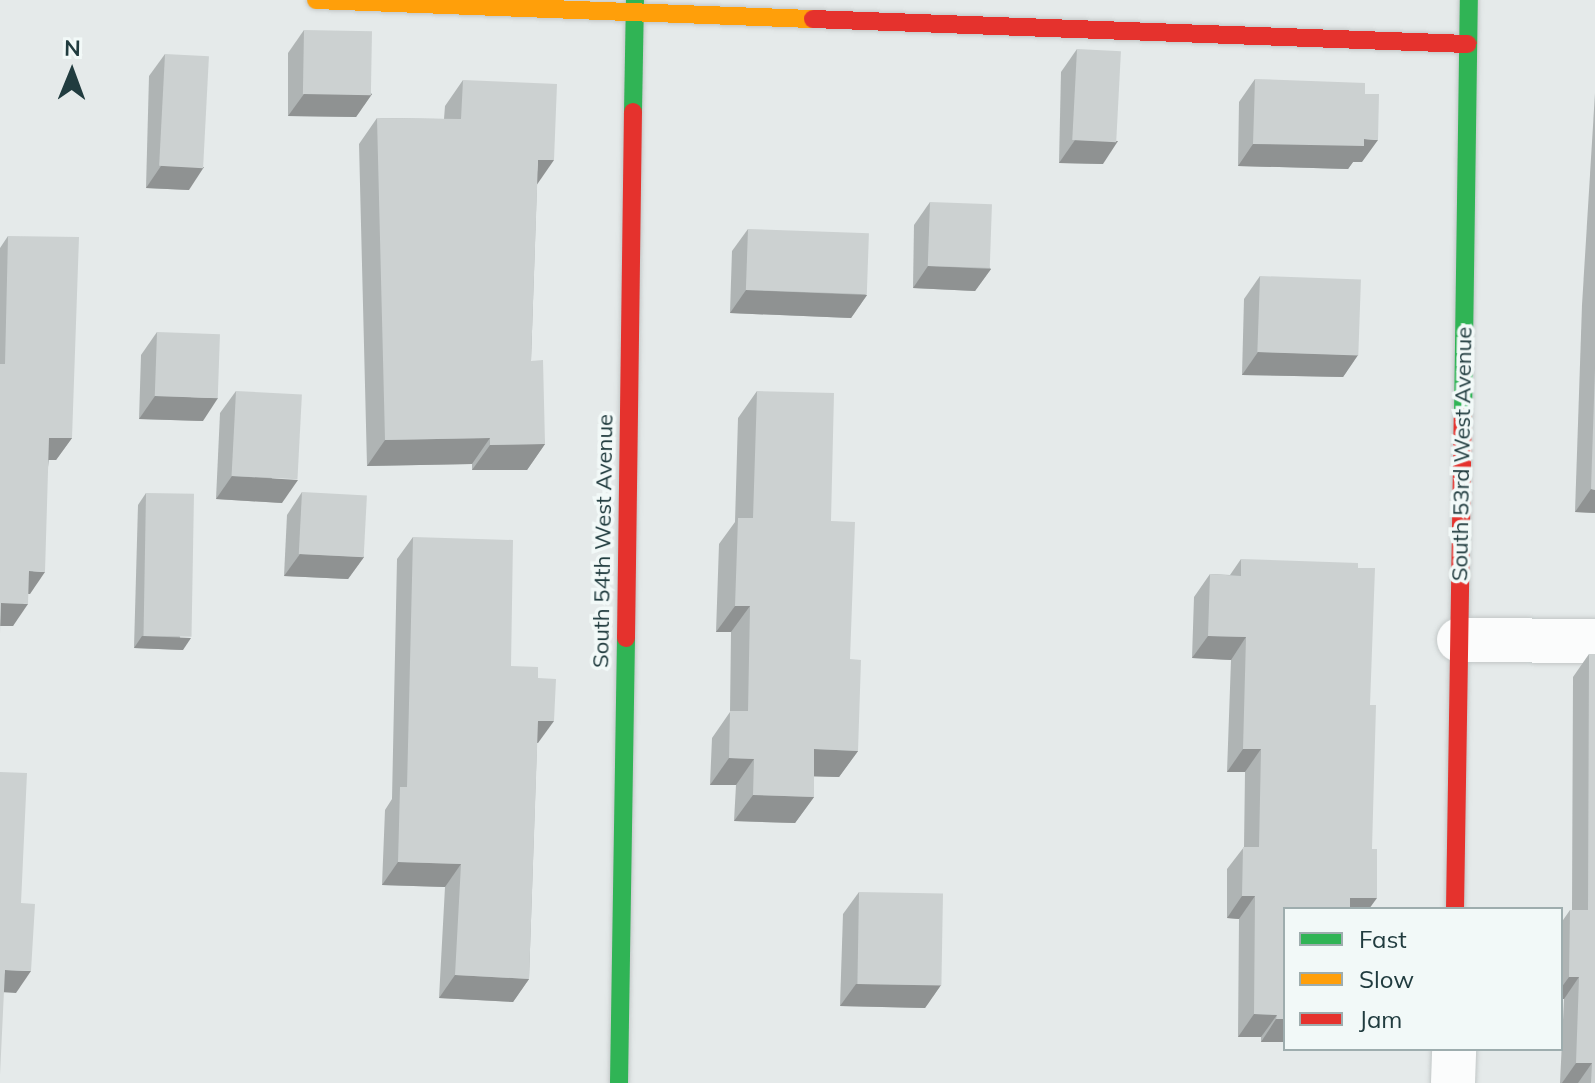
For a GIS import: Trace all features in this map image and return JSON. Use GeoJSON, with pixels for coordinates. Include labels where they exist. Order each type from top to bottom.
{"type":"FeatureCollection","features":[{"type":"Feature","properties":{"kind":"street"},"geometry":{"type":"LineString","coordinates":[[316,0],[635,5],[1468,44]]}},
{"type":"Feature","properties":{"kind":"street","name":"South 53rd West Avenue"},"geometry":{"type":"LineString","coordinates":[[1455,907],[1469,0]]}},
{"type":"Feature","properties":{"kind":"street","name":"South 54th West Avenue"},"geometry":{"type":"LineString","coordinates":[[619,1083],[635,5]]}},
{"type":"Feature","properties":{"kind":"street"},"geometry":{"type":"LineString","coordinates":[[1459,640],[1595,641]]}},
{"type":"Feature","properties":{"kind":"street"},"geometry":{"type":"LineString","coordinates":[[1453,1083],[1454,1051]]}},
{"type":"Feature","properties":{"kind":"building"},"geometry":{"type":"Polygon","coordinates":[[[304,30],[372,31],[371,95],[303,94],[304,30]]]}},
{"type":"Feature","properties":{"kind":"building"},"geometry":{"type":"Polygon","coordinates":[[[1077,49],[1121,51],[1116,142],[1072,140],[1077,49]]]}},
{"type":"Feature","properties":{"kind":"building"},"geometry":{"type":"Polygon","coordinates":[[[165,54],[209,56],[203,168],[159,166],[165,54]]]}},
{"type":"Feature","properties":{"kind":"building"},"geometry":{"type":"Polygon","coordinates":[[[1255,79],[1365,83],[1365,94],[1379,94],[1378,140],[1364,139],[1364,146],[1253,144],[1255,79]]]}},
{"type":"Feature","properties":{"kind":"building"},"geometry":{"type":"Polygon","coordinates":[[[463,80],[557,84],[554,160],[538,160],[531,361],[543,360],[545,444],[490,445],[490,438],[385,440],[377,118],[461,119],[463,80]]]}},
{"type":"Feature","properties":{"kind":"building"},"geometry":{"type":"Polygon","coordinates":[[[930,202],[992,204],[990,268],[928,266],[930,202]]]}},
{"type":"Feature","properties":{"kind":"building"},"geometry":{"type":"Polygon","coordinates":[[[748,229],[869,233],[867,294],[746,290],[748,229]]]}},
{"type":"Feature","properties":{"kind":"building"},"geometry":{"type":"Polygon","coordinates":[[[8,236],[79,237],[72,438],[49,438],[45,572],[29,571],[28,604],[1,603],[0,634],[0,364],[5,364],[8,236]]]}},
{"type":"Feature","properties":{"kind":"building"},"geometry":{"type":"Polygon","coordinates":[[[1260,276],[1361,280],[1358,355],[1257,352],[1260,276]]]}},
{"type":"Feature","properties":{"kind":"building"},"geometry":{"type":"Polygon","coordinates":[[[157,332],[220,334],[218,398],[155,396],[157,332]]]}},
{"type":"Feature","properties":{"kind":"building"},"geometry":{"type":"Polygon","coordinates":[[[1595,369],[1595,490],[1591,489],[1595,369]]]}},
{"type":"Feature","properties":{"kind":"building"},"geometry":{"type":"Polygon","coordinates":[[[236,391],[302,394],[297,479],[232,476],[236,391]]]}},
{"type":"Feature","properties":{"kind":"building"},"geometry":{"type":"Polygon","coordinates":[[[757,391],[834,393],[831,521],[855,522],[850,659],[861,660],[858,751],[814,749],[814,797],[753,795],[754,759],[729,758],[730,711],[748,711],[750,606],[735,606],[738,518],[753,518],[757,391]]]}},
{"type":"Feature","properties":{"kind":"building"},"geometry":{"type":"Polygon","coordinates":[[[302,492],[367,495],[364,557],[299,554],[302,492]]]}},
{"type":"Feature","properties":{"kind":"building"},"geometry":{"type":"Polygon","coordinates":[[[146,493],[194,494],[191,637],[144,636],[146,493]]]}},
{"type":"Feature","properties":{"kind":"building"},"geometry":{"type":"Polygon","coordinates":[[[413,537],[513,540],[511,666],[538,667],[538,678],[556,679],[554,721],[538,721],[529,979],[455,975],[461,864],[398,862],[400,787],[407,787],[413,537]]]}},
{"type":"Feature","properties":{"kind":"building"},"geometry":{"type":"Polygon","coordinates":[[[1241,559],[1358,563],[1358,568],[1375,568],[1370,705],[1376,705],[1372,849],[1377,849],[1377,898],[1350,898],[1350,907],[1283,907],[1283,1019],[1276,1019],[1277,1015],[1254,1014],[1255,896],[1242,896],[1243,847],[1259,847],[1261,749],[1243,749],[1246,637],[1208,636],[1210,574],[1241,576],[1241,559]]]}},
{"type":"Feature","properties":{"kind":"building"},"geometry":{"type":"Polygon","coordinates":[[[1589,654],[1595,654],[1595,1083],[1591,1083],[1592,1063],[1576,1063],[1579,977],[1569,977],[1570,910],[1588,910],[1589,654]]]}},
{"type":"Feature","properties":{"kind":"building"},"geometry":{"type":"Polygon","coordinates":[[[0,772],[27,773],[21,903],[35,904],[31,971],[5,970],[0,1075],[0,772]]]}},
{"type":"Feature","properties":{"kind":"building"},"geometry":{"type":"Polygon","coordinates":[[[859,892],[943,893],[941,985],[857,984],[859,892]]]}},
{"type":"Feature","properties":{"kind":"traffic: fast"},"geometry":{"type":"LineString","coordinates":[[633,112],[635,0]]}},
{"type":"Feature","properties":{"kind":"traffic: fast"},"geometry":{"type":"LineString","coordinates":[[1463,416],[1469,0]]}},
{"type":"Feature","properties":{"kind":"traffic: fast"},"geometry":{"type":"LineString","coordinates":[[619,1083],[626,638]]}},
{"type":"Feature","properties":{"kind":"traffic: slow"},"geometry":{"type":"LineString","coordinates":[[316,0],[813,19]]}},
{"type":"Feature","properties":{"kind":"traffic: jam"},"geometry":{"type":"LineString","coordinates":[[813,19],[1468,44]]}},
{"type":"Feature","properties":{"kind":"traffic: jam"},"geometry":{"type":"LineString","coordinates":[[626,638],[633,112]]}},
{"type":"Feature","properties":{"kind":"traffic: jam"},"geometry":{"type":"LineString","coordinates":[[1455,907],[1463,416]]}}]}
